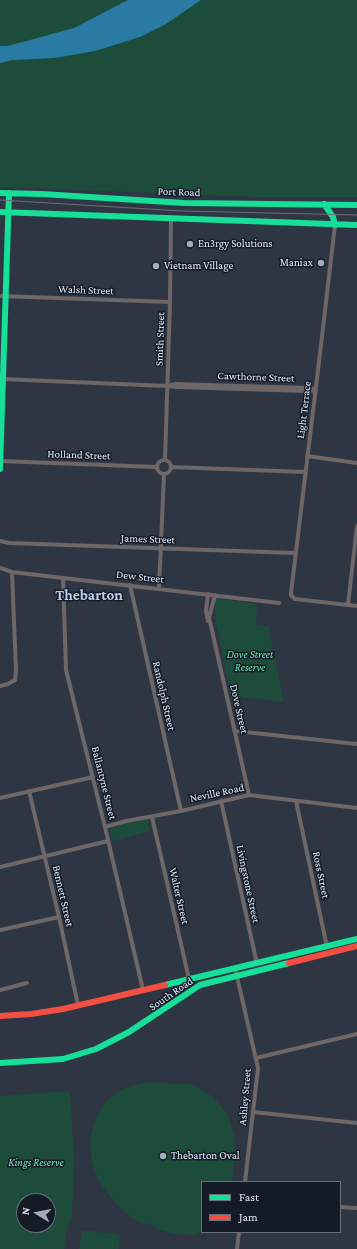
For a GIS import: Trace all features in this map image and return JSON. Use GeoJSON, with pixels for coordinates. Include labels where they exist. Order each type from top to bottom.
{"type":"FeatureCollection","features":[{"type":"Feature","properties":{"kind":"main road","name":"Port Road"},"geometry":{"type":"LineString","coordinates":[[0,193],[184,203],[357,205]]}},
{"type":"Feature","properties":{"kind":"main road"},"geometry":{"type":"LineString","coordinates":[[0,469],[3,297],[9,193]]}},
{"type":"Feature","properties":{"kind":"main road"},"geometry":{"type":"LineString","coordinates":[[324,204],[333,216],[335,225]]}},
{"type":"Feature","properties":{"kind":"main road"},"geometry":{"type":"LineString","coordinates":[[0,212],[357,225]]}},
{"type":"Feature","properties":{"kind":"main road","name":"South Road"},"geometry":{"type":"LineString","coordinates":[[0,1063],[63,1059],[96,1049],[129,1032],[200,985],[328,950],[357,939]]}},
{"type":"Feature","properties":{"kind":"main road","name":"South Road"},"geometry":{"type":"LineString","coordinates":[[0,1016],[31,1014],[78,1005],[256,962],[357,946]]}},
{"type":"Feature","properties":{"kind":"street","name":"Smith Street"},"geometry":{"type":"LineString","coordinates":[[165,460],[171,219]]}},
{"type":"Feature","properties":{"kind":"street","name":"Light Terrace"},"geometry":{"type":"LineString","coordinates":[[335,225],[291,593],[295,599],[348,605]]}},
{"type":"Feature","properties":{"kind":"street","name":"Walsh Street"},"geometry":{"type":"LineString","coordinates":[[3,297],[170,302]]}},
{"type":"Feature","properties":{"kind":"street","name":"Cawthorne Street"},"geometry":{"type":"LineString","coordinates":[[2,379],[308,392],[316,390]]}},
{"type":"Feature","properties":{"kind":"street"},"geometry":{"type":"LineString","coordinates":[[307,456],[357,463]]}},
{"type":"Feature","properties":{"kind":"street","name":"Holland Street"},"geometry":{"type":"LineString","coordinates":[[0,461],[157,467]]}},
{"type":"Feature","properties":{"kind":"street"},"geometry":{"type":"LineString","coordinates":[[164,474],[160,473],[157,467],[161,461],[168,461],[171,467]]}},
{"type":"Feature","properties":{"kind":"street"},"geometry":{"type":"LineString","coordinates":[[171,467],[305,472]]}},
{"type":"Feature","properties":{"kind":"street"},"geometry":{"type":"LineString","coordinates":[[164,474],[168,473],[171,467]]}},
{"type":"Feature","properties":{"kind":"street"},"geometry":{"type":"LineString","coordinates":[[159,588],[164,474]]}},
{"type":"Feature","properties":{"kind":"street"},"geometry":{"type":"LineString","coordinates":[[357,526],[348,605],[357,606]]}},
{"type":"Feature","properties":{"kind":"street","name":"James Street"},"geometry":{"type":"LineString","coordinates":[[0,541],[4,543],[295,553]]}},
{"type":"Feature","properties":{"kind":"street","name":"Dew Street"},"geometry":{"type":"LineString","coordinates":[[0,568],[12,572],[279,603]]}},
{"type":"Feature","properties":{"kind":"street"},"geometry":{"type":"LineString","coordinates":[[0,686],[15,680],[16,670],[12,572]]}},
{"type":"Feature","properties":{"kind":"street","name":"Ballantyne Street"},"geometry":{"type":"LineString","coordinates":[[63,578],[66,670],[106,827],[108,842],[143,990]]}},
{"type":"Feature","properties":{"kind":"street","name":"Randolph Street"},"geometry":{"type":"LineString","coordinates":[[130,585],[181,811]]}},
{"type":"Feature","properties":{"kind":"street","name":"Dove Street"},"geometry":{"type":"LineString","coordinates":[[208,594],[206,611],[249,795]]}},
{"type":"Feature","properties":{"kind":"street","name":"Dove Street"},"geometry":{"type":"LineString","coordinates":[[210,626],[209,618],[215,595]]}},
{"type":"Feature","properties":{"kind":"street"},"geometry":{"type":"LineString","coordinates":[[235,731],[357,744]]}},
{"type":"Feature","properties":{"kind":"street"},"geometry":{"type":"LineString","coordinates":[[0,798],[93,776]]}},
{"type":"Feature","properties":{"kind":"street","name":"Bennett Street"},"geometry":{"type":"LineString","coordinates":[[29,792],[59,917],[78,1005]]}},
{"type":"Feature","properties":{"kind":"street","name":"Neville Road"},"geometry":{"type":"LineString","coordinates":[[106,827],[126,820],[181,811],[249,795],[357,808]]}},
{"type":"Feature","properties":{"kind":"street","name":"Livingstone Street"},"geometry":{"type":"LineString","coordinates":[[221,801],[258,970]]}},
{"type":"Feature","properties":{"kind":"street","name":"Ross Street"},"geometry":{"type":"LineString","coordinates":[[296,801],[328,950]]}},
{"type":"Feature","properties":{"kind":"street","name":"Walter Street"},"geometry":{"type":"LineString","coordinates":[[152,816],[189,979]]}},
{"type":"Feature","properties":{"kind":"street"},"geometry":{"type":"LineString","coordinates":[[0,867],[108,842]]}},
{"type":"Feature","properties":{"kind":"street"},"geometry":{"type":"LineString","coordinates":[[0,930],[59,917]]}},
{"type":"Feature","properties":{"kind":"street","name":"Ashley Street"},"geometry":{"type":"LineString","coordinates":[[235,968],[258,1068],[245,1181]]}},
{"type":"Feature","properties":{"kind":"street"},"geometry":{"type":"LineString","coordinates":[[0,990],[27,983]]}},
{"type":"Feature","properties":{"kind":"street"},"geometry":{"type":"LineString","coordinates":[[256,1058],[357,1034]]}},
{"type":"Feature","properties":{"kind":"street"},"geometry":{"type":"LineString","coordinates":[[253,1112],[357,1123]]}},
{"type":"Feature","properties":{"kind":"street"},"geometry":{"type":"LineString","coordinates":[[341,1207],[357,1208]]}},
{"type":"Feature","properties":{"kind":"street"},"geometry":{"type":"LineString","coordinates":[[237,1249],[239,1233]]}},
{"type":"Feature","properties":{"kind":"green space"},"geometry":{"type":"Polygon","coordinates":[[[0,0],[357,0],[357,197],[255,197],[0,187],[0,0]]]}},
{"type":"Feature","properties":{"kind":"green space","name":"Dove Street Reserve"},"geometry":{"type":"Polygon","coordinates":[[[215,598],[257,604],[256,625],[268,626],[284,702],[231,696],[215,617],[215,598]]]}},
{"type":"Feature","properties":{"kind":"green space"},"geometry":{"type":"Polygon","coordinates":[[[147,819],[149,822],[150,831],[112,841],[110,829],[126,822],[147,819]]]}},
{"type":"Feature","properties":{"kind":"green space","name":"Thebarton Oval"},"geometry":{"type":"Polygon","coordinates":[[[149,1082],[194,1085],[213,1097],[228,1115],[234,1135],[235,1150],[232,1181],[201,1181],[201,1232],[195,1235],[174,1234],[156,1229],[156,1226],[140,1222],[132,1218],[119,1207],[98,1179],[92,1163],[90,1143],[94,1123],[100,1110],[108,1099],[121,1090],[149,1082]]]}},
{"type":"Feature","properties":{"kind":"green space","name":"Kings Reserve"},"geometry":{"type":"Polygon","coordinates":[[[70,1091],[74,1158],[72,1218],[67,1226],[64,1249],[0,1249],[0,1096],[70,1091]]]}},
{"type":"Feature","properties":{"kind":"green space"},"geometry":{"type":"Polygon","coordinates":[[[82,1230],[120,1235],[118,1249],[79,1249],[82,1230]]]}},
{"type":"Feature","properties":{"kind":"water"},"geometry":{"type":"Polygon","coordinates":[[[128,0],[201,0],[166,24],[140,37],[95,51],[55,58],[12,60],[0,63],[0,46],[8,46],[74,28],[128,0]]]}},
{"type":"Feature","properties":{"kind":"tram line"},"geometry":{"type":"LineString","coordinates":[[0,200],[182,211],[357,215]]}},
{"type":"Feature","properties":{"kind":"traffic: fast"},"geometry":{"type":"LineString","coordinates":[[0,193],[42,194],[184,203],[357,205]]}},
{"type":"Feature","properties":{"kind":"traffic: fast"},"geometry":{"type":"LineString","coordinates":[[0,469],[9,193]]}},
{"type":"Feature","properties":{"kind":"traffic: fast"},"geometry":{"type":"LineString","coordinates":[[324,204],[333,217],[335,225]]}},
{"type":"Feature","properties":{"kind":"traffic: fast"},"geometry":{"type":"LineString","coordinates":[[0,212],[357,225]]}},
{"type":"Feature","properties":{"kind":"traffic: fast"},"geometry":{"type":"LineString","coordinates":[[165,985],[357,939]]}},
{"type":"Feature","properties":{"kind":"traffic: fast"},"geometry":{"type":"LineString","coordinates":[[0,1063],[63,1059],[96,1049],[129,1032],[200,985],[289,963]]}},
{"type":"Feature","properties":{"kind":"traffic: jam"},"geometry":{"type":"LineString","coordinates":[[289,963],[357,946]]}},
{"type":"Feature","properties":{"kind":"traffic: jam"},"geometry":{"type":"LineString","coordinates":[[0,1016],[31,1014],[63,1009],[165,985]]}},
{"type":"Feature","properties":{"kind":"place","name":"En3rgy Solutions"},"geometry":{"type":"Point","coordinates":[190,244]}},
{"type":"Feature","properties":{"kind":"place","name":"Maniax"},"geometry":{"type":"Point","coordinates":[321,263]}},
{"type":"Feature","properties":{"kind":"place","name":"Vietnam Village"},"geometry":{"type":"Point","coordinates":[156,266]}},
{"type":"Feature","properties":{"kind":"place","name":"Thebarton Oval"},"geometry":{"type":"Point","coordinates":[163,1156]}},
{"type":"Feature","properties":{"kind":"district","name":"Thebarton"},"geometry":{"type":"Point","coordinates":[89,595]}}]}
